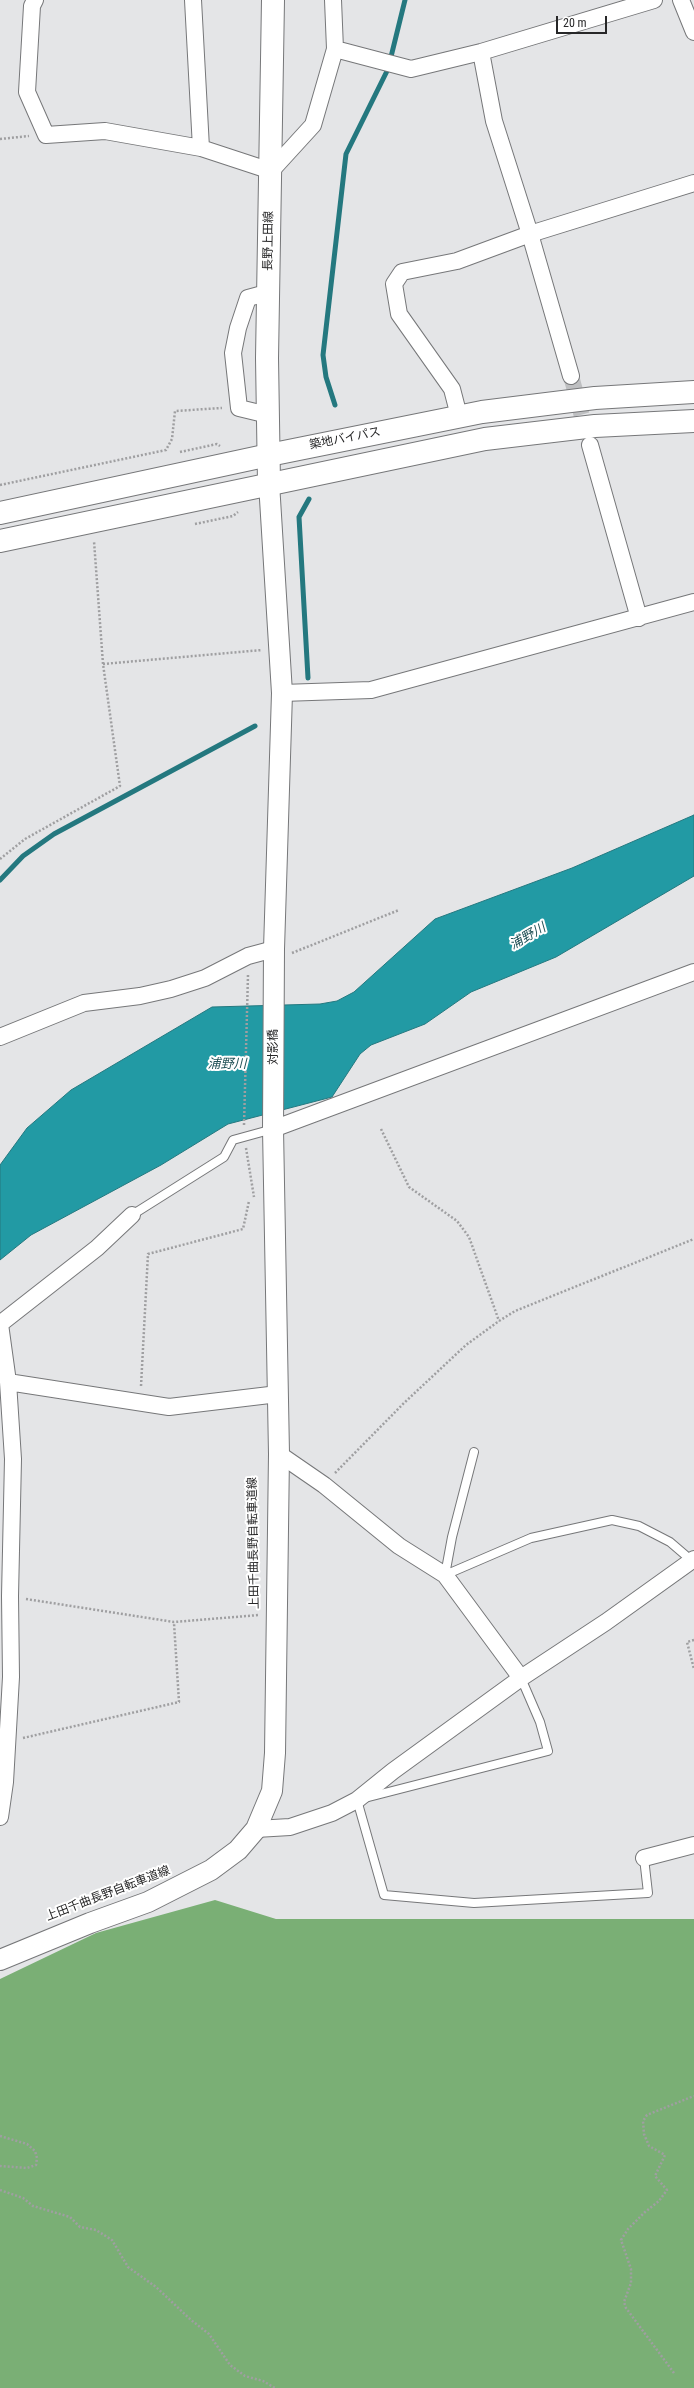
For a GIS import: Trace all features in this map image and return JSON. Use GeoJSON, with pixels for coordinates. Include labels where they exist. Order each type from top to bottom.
{"type":"FeatureCollection","features":[{"type":"Feature","properties":{"kind":"main road","name":"長野上田線"},"geometry":{"type":"LineString","coordinates":[[269,483],[268,295],[273,0]]}},
{"type":"Feature","properties":{"kind":"main road","name":"築地バイパス"},"geometry":{"type":"LineString","coordinates":[[0,513],[459,416],[595,398],[694,392]]}},
{"type":"Feature","properties":{"kind":"main road"},"geometry":{"type":"LineString","coordinates":[[0,541],[269,483],[485,439],[595,426],[694,421]]}},
{"type":"Feature","properties":{"kind":"street"},"geometry":{"type":"LineString","coordinates":[[35,0],[32,6],[27,92],[46,135],[105,131],[200,148],[271,171],[313,125],[335,50],[333,0]]}},
{"type":"Feature","properties":{"kind":"street"},"geometry":{"type":"LineString","coordinates":[[193,0],[200,148]]}},
{"type":"Feature","properties":{"kind":"street"},"geometry":{"type":"LineString","coordinates":[[335,50],[411,69],[481,52],[654,0]]}},
{"type":"Feature","properties":{"kind":"street"},"geometry":{"type":"LineString","coordinates":[[681,0],[694,32]]}},
{"type":"Feature","properties":{"kind":"street"},"geometry":{"type":"LineString","coordinates":[[481,52],[494,121],[530,234],[571,376]]}},
{"type":"Feature","properties":{"kind":"street"},"geometry":{"type":"LineString","coordinates":[[459,416],[452,389],[399,314],[394,284],[402,272],[457,261],[530,234],[694,182]]}},
{"type":"Feature","properties":{"kind":"street"},"geometry":{"type":"LineString","coordinates":[[268,295],[259,295],[248,298],[238,328],[233,353],[239,408],[268,414]]}},
{"type":"Feature","properties":{"kind":"street"},"geometry":{"type":"LineString","coordinates":[[590,445],[639,618]]}},
{"type":"Feature","properties":{"kind":"street","name":"対影橋"},"geometry":{"type":"LineString","coordinates":[[0,1960],[90,1923],[148,1902],[184,1886],[238,1850],[256,1830],[272,1792],[276,1753],[279,1454],[273,1124],[274,961],[282,693],[269,483]]}},
{"type":"Feature","properties":{"kind":"street"},"geometry":{"type":"LineString","coordinates":[[282,693],[371,690],[694,602]]}},
{"type":"Feature","properties":{"kind":"street"},"geometry":{"type":"LineString","coordinates":[[0,1036],[84,1003],[140,996],[171,990],[205,978],[248,956],[274,961]]}},
{"type":"Feature","properties":{"kind":"street"},"geometry":{"type":"LineString","coordinates":[[273,1124],[693,974]]}},
{"type":"Feature","properties":{"kind":"street"},"geometry":{"type":"LineString","coordinates":[[0,1816],[5,1782],[11,1677],[10,1596],[13,1459],[8,1382],[0,1324],[97,1248],[132,1215]]}},
{"type":"Feature","properties":{"kind":"street"},"geometry":{"type":"LineString","coordinates":[[8,1382],[169,1407],[278,1394]]}},
{"type":"Feature","properties":{"kind":"street"},"geometry":{"type":"LineString","coordinates":[[279,1454],[324,1485],[399,1546],[445,1575],[521,1678]]}},
{"type":"Feature","properties":{"kind":"street"},"geometry":{"type":"LineString","coordinates":[[256,1830],[290,1827],[332,1813],[357,1800],[393,1771],[521,1678],[606,1622],[693,1559]]}},
{"type":"Feature","properties":{"kind":"street"},"geometry":{"type":"LineString","coordinates":[[644,1858],[694,1845]]}},
{"type":"Feature","properties":{"kind":"lane"},"geometry":{"type":"LineString","coordinates":[[132,1215],[224,1157],[233,1140],[244,1132],[273,1124]]}},
{"type":"Feature","properties":{"kind":"lane"},"geometry":{"type":"LineString","coordinates":[[445,1575],[452,1537],[474,1452]]}},
{"type":"Feature","properties":{"kind":"lane"},"geometry":{"type":"LineString","coordinates":[[445,1575],[531,1538],[612,1520],[639,1526],[670,1542],[693,1559]]}},
{"type":"Feature","properties":{"kind":"lane"},"geometry":{"type":"LineString","coordinates":[[521,1678],[540,1722],[548,1751],[357,1800],[384,1895],[474,1903],[648,1893],[644,1858]]}},
{"type":"Feature","properties":{"kind":"path"},"geometry":{"type":"LineString","coordinates":[[0,139],[46,135]]}},
{"type":"Feature","properties":{"kind":"path"},"geometry":{"type":"LineString","coordinates":[[0,484],[166,450],[172,438],[175,411],[213,408],[239,408]]}},
{"type":"Feature","properties":{"kind":"path"},"geometry":{"type":"LineString","coordinates":[[180,452],[217,444]]}},
{"type":"Feature","properties":{"kind":"path"},"geometry":{"type":"LineString","coordinates":[[195,524],[233,516]]}},
{"type":"Feature","properties":{"kind":"path"},"geometry":{"type":"LineString","coordinates":[[0,859],[25,839],[120,786],[103,664],[92,521]]}},
{"type":"Feature","properties":{"kind":"path"},"geometry":{"type":"LineString","coordinates":[[103,664],[279,648]]}},
{"type":"Feature","properties":{"kind":"path"},"geometry":{"type":"LineString","coordinates":[[274,961],[399,910]]}},
{"type":"Feature","properties":{"kind":"path"},"geometry":{"type":"LineString","coordinates":[[248,981],[244,1132],[247,1162],[256,1205]]}},
{"type":"Feature","properties":{"kind":"path"},"geometry":{"type":"LineString","coordinates":[[381,1128],[409,1187],[457,1221],[469,1237],[499,1321]]}},
{"type":"Feature","properties":{"kind":"path"},"geometry":{"type":"LineString","coordinates":[[140,1402],[148,1254],[243,1229],[249,1201]]}},
{"type":"Feature","properties":{"kind":"path"},"geometry":{"type":"LineString","coordinates":[[324,1485],[427,1381],[466,1345],[499,1321],[516,1311],[694,1239]]}},
{"type":"Feature","properties":{"kind":"path"},"geometry":{"type":"LineString","coordinates":[[10,1596],[174,1622],[277,1613]]}},
{"type":"Feature","properties":{"kind":"path"},"geometry":{"type":"LineString","coordinates":[[7,1742],[179,1702],[174,1622]]}},
{"type":"Feature","properties":{"kind":"path"},"geometry":{"type":"LineString","coordinates":[[694,1640],[687,1642],[694,1669]]}},
{"type":"Feature","properties":{"kind":"path"},"geometry":{"type":"LineString","coordinates":[[674,2373],[626,2308],[624,2302],[631,2283],[631,2269],[621,2240],[628,2229],[644,2212],[659,2201],[667,2190],[655,2176],[665,2155],[649,2146],[644,2134],[644,2121],[647,2115],[694,2096]]}},
{"type":"Feature","properties":{"kind":"path"},"geometry":{"type":"LineString","coordinates":[[0,2136],[27,2144],[35,2151],[37,2158],[36,2165],[27,2168],[0,2166]]}},
{"type":"Feature","properties":{"kind":"path"},"geometry":{"type":"LineString","coordinates":[[0,2190],[23,2198],[33,2206],[70,2217],[80,2227],[96,2230],[112,2240],[128,2267],[151,2283],[209,2334],[230,2365],[245,2376],[263,2381],[275,2388]]}},
{"type":"Feature","properties":{"kind":"green space"},"geometry":{"type":"Polygon","coordinates":[[[215,1900],[276,1919],[694,1919],[694,2388],[0,2388],[0,1979],[96,1933],[215,1900]]]}},
{"type":"Feature","properties":{"kind":"water","name":"浦野川"},"geometry":{"type":"Polygon","coordinates":[[[694,815],[694,876],[556,957],[471,992],[425,1024],[371,1045],[360,1054],[332,1097],[228,1124],[161,1165],[31,1235],[0,1260],[0,1165],[27,1128],[71,1090],[212,1007],[320,1004],[337,1001],[354,992],[435,919],[572,868],[694,815]]]}},
{"type":"Feature","properties":{"kind":"waterway"},"geometry":{"type":"LineString","coordinates":[[335,405],[326,377],[323,355],[346,154],[388,69],[405,0]]}},
{"type":"Feature","properties":{"kind":"waterway"},"geometry":{"type":"LineString","coordinates":[[308,678],[299,517],[309,499]]}},
{"type":"Feature","properties":{"kind":"waterway"},"geometry":{"type":"LineString","coordinates":[[0,880],[23,856],[54,834],[255,726]]}},
{"type":"Feature","properties":{"kind":"tunnel"},"geometry":{"type":"LineString","coordinates":[[571,376],[588,438]]}}]}
